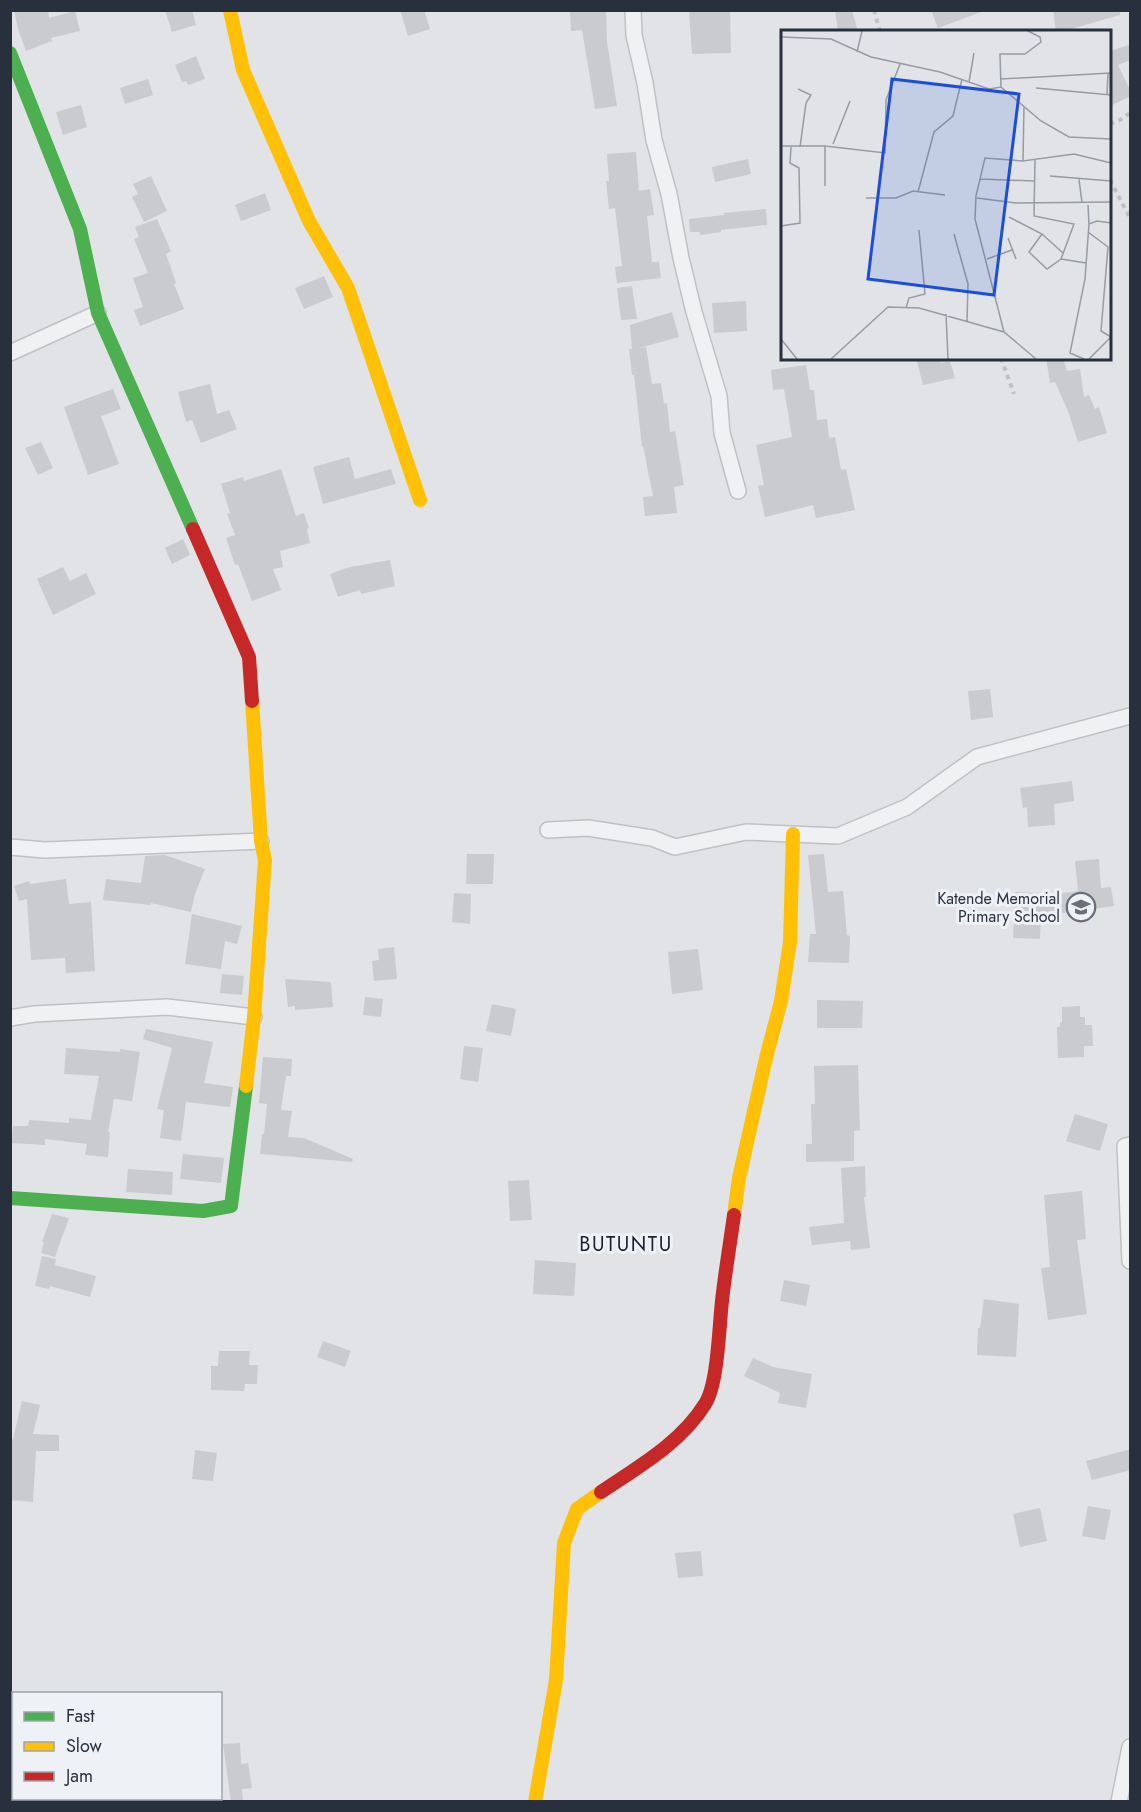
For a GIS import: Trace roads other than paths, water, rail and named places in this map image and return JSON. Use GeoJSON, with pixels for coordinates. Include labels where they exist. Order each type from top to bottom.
{"type":"FeatureCollection","features":[{"type":"Feature","properties":{"kind":"street"},"geometry":{"type":"LineString","coordinates":[[230,10],[243,70],[309,221],[348,288],[420,500]]}},
{"type":"Feature","properties":{"kind":"street"},"geometry":{"type":"LineString","coordinates":[[633,10],[634,35],[645,83],[654,140],[669,194],[694,312],[719,396],[722,434],[738,491]]}},
{"type":"Feature","properties":{"kind":"street"},"geometry":{"type":"LineString","coordinates":[[10,53],[80,229],[98,313],[249,657],[261,841],[265,860],[254,1017],[231,1206],[203,1211],[10,1198]]}},
{"type":"Feature","properties":{"kind":"street"},"geometry":{"type":"LineString","coordinates":[[10,353],[98,313]]}},
{"type":"Feature","properties":{"kind":"street"},"geometry":{"type":"LineString","coordinates":[[548,830],[588,828],[652,838],[675,847],[746,832],[838,836],[907,807],[977,757],[1131,717]]}},
{"type":"Feature","properties":{"kind":"street"},"geometry":{"type":"LineString","coordinates":[[535,1802],[556,1680],[564,1543],[577,1509],[653,1456],[684,1431],[706,1403],[713,1383],[739,1178],[781,1002],[790,942],[793,834]]}},
{"type":"Feature","properties":{"kind":"street"},"geometry":{"type":"LineString","coordinates":[[10,847],[45,850],[261,841]]}},
{"type":"Feature","properties":{"kind":"street"},"geometry":{"type":"LineString","coordinates":[[10,1018],[34,1014],[167,1007],[254,1017]]}},
{"type":"Feature","properties":{"kind":"street"},"geometry":{"type":"LineString","coordinates":[[1131,1145],[1125,1146],[1131,1261]]}},
{"type":"Feature","properties":{"kind":"street"},"geometry":{"type":"LineString","coordinates":[[1119,1802],[1131,1747]]}},
{"type":"Feature","properties":{"kind":"place","name":"Katende Memorial Primary School"},"geometry":{"type":"Point","coordinates":[1081,907]}},
{"type":"Feature","properties":{"kind":"district","name":"BUTUNTU"},"geometry":{"type":"Point","coordinates":[626,1244]}}]}
